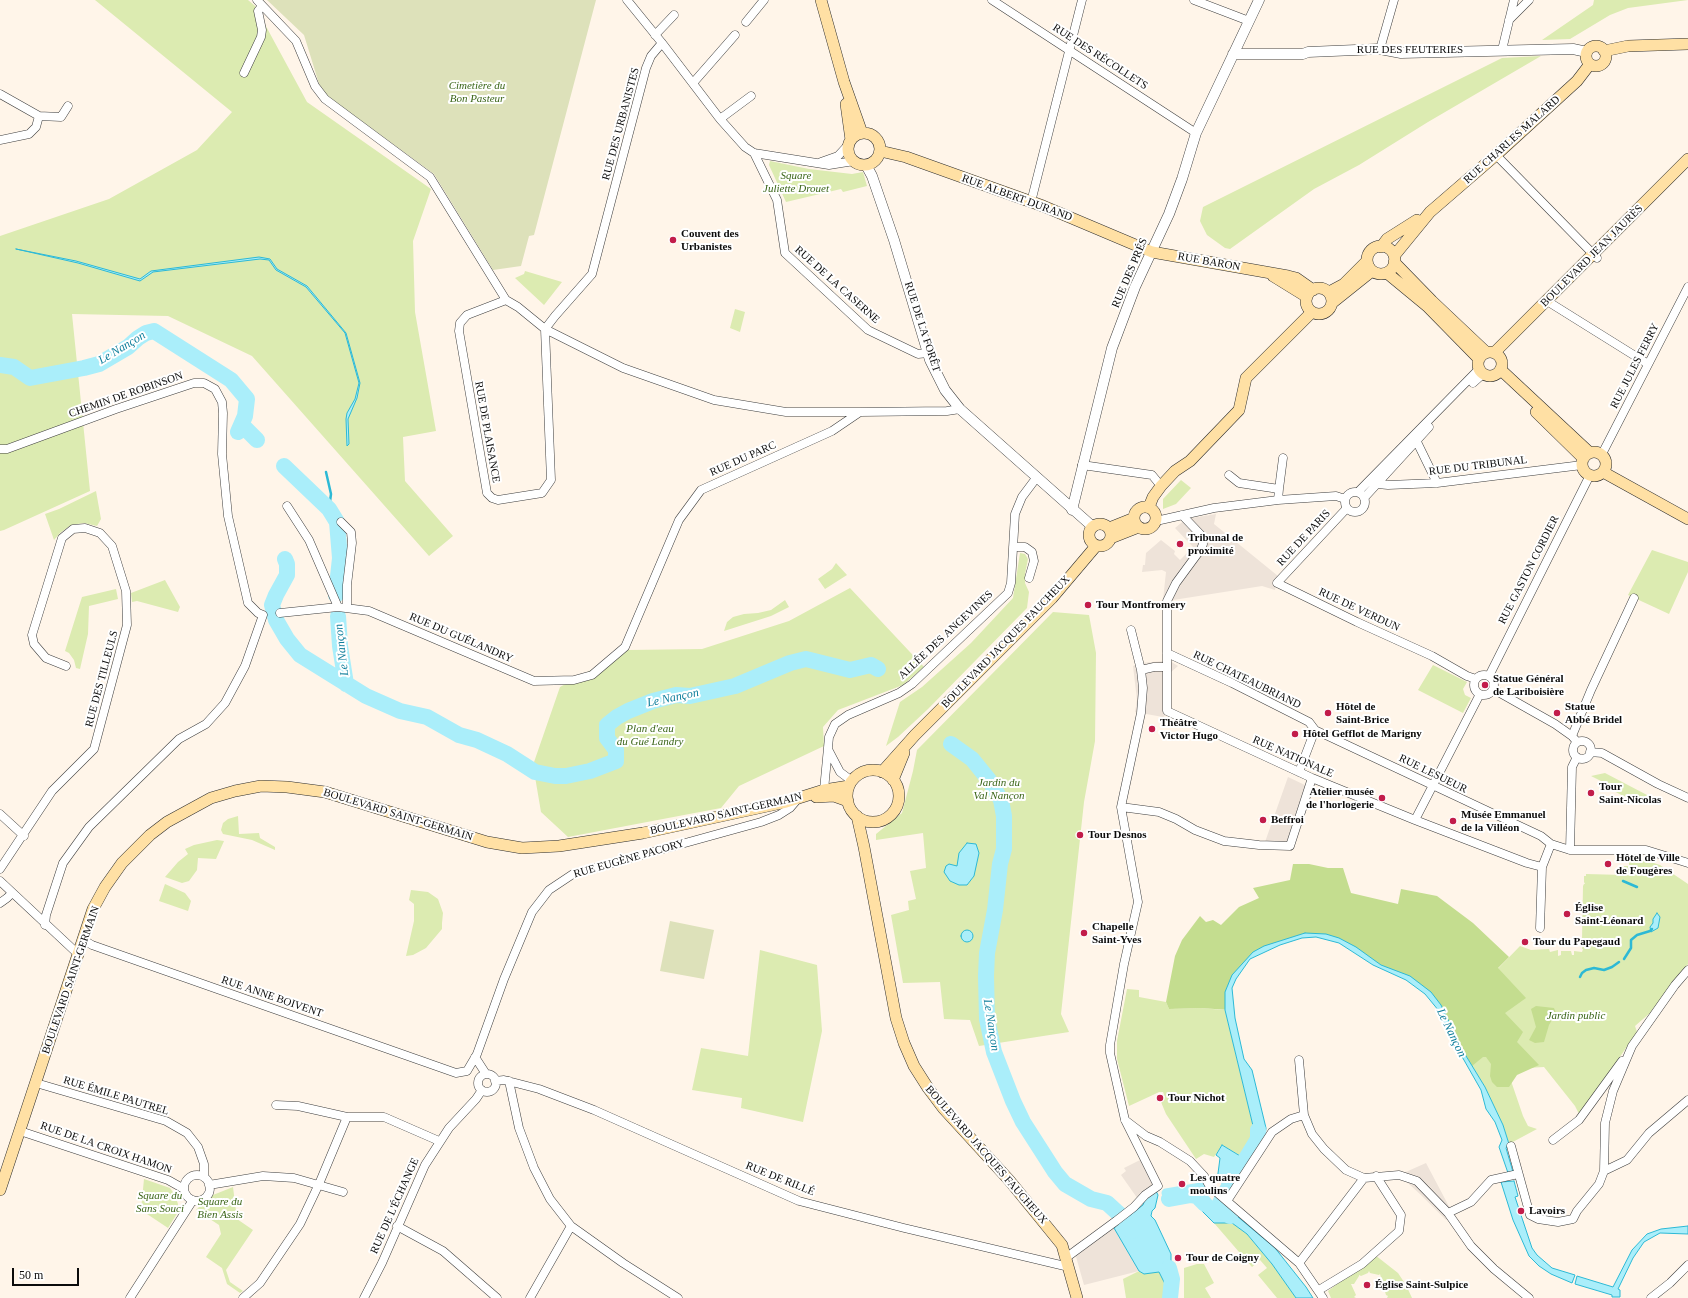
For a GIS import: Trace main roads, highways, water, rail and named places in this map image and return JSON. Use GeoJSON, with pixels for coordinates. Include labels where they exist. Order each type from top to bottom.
{"type":"FeatureCollection","features":[{"type":"Feature","properties":{"kind":"main road"},"geometry":{"type":"LineString","coordinates":[[821,0],[844,82],[862,133]]}},
{"type":"Feature","properties":{"kind":"main road"},"geometry":{"type":"LineString","coordinates":[[1604,51],[1605,58],[1602,63],[1597,65],[1590,64],[1586,58],[1587,52],[1590,48],[1595,46],[1604,51],[1628,46],[1688,44]]}},
{"type":"Feature","properties":{"kind":"main road","name":"RUE CHARLES MALARD"},"geometry":{"type":"LineString","coordinates":[[1381,247],[1387,239],[1414,226],[1496,155],[1577,81],[1590,64]]}},
{"type":"Feature","properties":{"kind":"main road"},"geometry":{"type":"LineString","coordinates":[[844,82],[850,142],[849,153],[854,161],[866,165],[874,162],[879,155],[879,142],[870,134],[862,133],[854,136],[850,142]]}},
{"type":"Feature","properties":{"kind":"main road","name":"RUE ALBERT DURAND"},"geometry":{"type":"LineString","coordinates":[[880,150],[906,157],[1032,202],[1152,252]]}},
{"type":"Feature","properties":{"kind":"main road","name":"BOULEVARD JEAN JAURÈS"},"geometry":{"type":"LineString","coordinates":[[1596,256],[1688,159]]}},
{"type":"Feature","properties":{"kind":"main road","name":"BOULEVARD JEAN JAURÈS"},"geometry":{"type":"LineString","coordinates":[[1487,361],[1688,166]]}},
{"type":"Feature","properties":{"kind":"main road"},"geometry":{"type":"LineString","coordinates":[[1387,273],[1393,266],[1394,259],[1414,226]]}},
{"type":"Feature","properties":{"kind":"main road"},"geometry":{"type":"LineString","coordinates":[[1416,291],[1387,273],[1379,274],[1370,266],[1369,253],[1372,250],[1381,247],[1389,249],[1394,259],[1416,291],[1487,361],[1490,376],[1499,372],[1503,363],[1487,361]]}},
{"type":"Feature","properties":{"kind":"main road","name":"RUE BARON"},"geometry":{"type":"LineString","coordinates":[[1152,252],[1267,272],[1310,293]]}},
{"type":"Feature","properties":{"kind":"main road"},"geometry":{"type":"LineString","coordinates":[[1331,298],[1370,266]]}},
{"type":"Feature","properties":{"kind":"main road"},"geometry":{"type":"LineString","coordinates":[[1323,288],[1331,298],[1331,307],[1325,313],[1317,314],[1312,312],[1307,305],[1310,293],[1323,288]]}},
{"type":"Feature","properties":{"kind":"main road"},"geometry":{"type":"LineString","coordinates":[[1149,507],[1153,497],[1161,486],[1175,471],[1190,461],[1239,410],[1246,378],[1312,312]]}},
{"type":"Feature","properties":{"kind":"main road"},"geometry":{"type":"LineString","coordinates":[[1499,372],[1585,459],[1585,471],[1590,475],[1597,475],[1603,472],[1606,463],[1602,454],[1597,452],[1585,459]]}},
{"type":"Feature","properties":{"kind":"main road"},"geometry":{"type":"LineString","coordinates":[[1603,472],[1687,516]]}},
{"type":"Feature","properties":{"kind":"main road"},"geometry":{"type":"LineString","coordinates":[[1110,533],[1137,523],[1149,528],[1156,521],[1154,511],[1145,506],[1138,509],[1137,523]]}},
{"type":"Feature","properties":{"kind":"main road"},"geometry":{"type":"LineString","coordinates":[[1103,524],[1110,533],[1107,544],[1104,546],[1096,546],[1089,539],[1089,532],[1093,526],[1103,524]]}},
{"type":"Feature","properties":{"kind":"main road","name":"BOULEVARD JACQUES FAUCHEUX"},"geometry":{"type":"LineString","coordinates":[[882,772],[915,735],[1052,598],[1096,546]]}},
{"type":"Feature","properties":{"kind":"main road","name":"BOULEVARD JACQUES FAUCHEUX"},"geometry":{"type":"LineString","coordinates":[[893,780],[904,752],[915,735]]}},
{"type":"Feature","properties":{"kind":"main road"},"geometry":{"type":"LineString","coordinates":[[874,770],[882,772],[893,780],[899,796],[894,811],[884,819],[872,822],[857,816],[850,807],[848,801],[850,784],[858,775],[865,771],[874,770]]}},
{"type":"Feature","properties":{"kind":"main road","name":"BOULEVARD SAINT-GERMAIN"},"geometry":{"type":"LineString","coordinates":[[0,1190],[93,909],[105,887],[122,863],[150,836],[167,822],[211,798],[235,791],[261,786],[288,786],[325,792],[487,842],[522,848],[559,846],[643,833],[791,801],[824,790],[850,784]]}},
{"type":"Feature","properties":{"kind":"main road"},"geometry":{"type":"LineString","coordinates":[[791,801],[834,796],[848,801]]}},
{"type":"Feature","properties":{"kind":"main road","name":"BOULEVARD JACQUES FAUCHEUX"},"geometry":{"type":"LineString","coordinates":[[857,816],[896,1018],[904,1043],[914,1066],[943,1108],[1009,1180],[1062,1244],[1077,1298]]}},
{"type":"Feature","properties":{"kind":"main road","name":"BOULEVARD JACQUES FAUCHEUX"},"geometry":{"type":"LineString","coordinates":[[864,847],[872,822]]}},
{"type":"Feature","properties":{"kind":"water"},"geometry":{"type":"Polygon","coordinates":[[[16,249],[76,261],[140,279],[151,271],[259,257],[270,259],[277,269],[307,286],[346,333],[360,383],[357,398],[348,419],[349,444],[347,446],[346,419],[347,413],[355,399],[359,383],[345,333],[306,287],[276,270],[269,260],[260,259],[153,272],[140,281],[78,263],[16,249]]]}},
{"type":"Feature","properties":{"kind":"water"},"geometry":{"type":"Polygon","coordinates":[[[967,843],[976,844],[979,853],[974,876],[967,885],[959,885],[950,881],[944,872],[946,866],[949,864],[957,866],[959,853],[967,843]]]}},
{"type":"Feature","properties":{"kind":"water"},"geometry":{"type":"Polygon","coordinates":[[[1657,913],[1660,917],[1658,928],[1651,932],[1650,927],[1657,913]]]}},
{"type":"Feature","properties":{"kind":"water"},"geometry":{"type":"Polygon","coordinates":[[[965,930],[969,930],[973,936],[969,942],[965,942],[961,938],[961,934],[965,930]]]}},
{"type":"Feature","properties":{"kind":"water"},"geometry":{"type":"Polygon","coordinates":[[[1305,933],[1326,934],[1339,938],[1356,947],[1381,965],[1410,976],[1431,992],[1441,1005],[1463,1051],[1485,1087],[1503,1125],[1509,1144],[1506,1148],[1513,1172],[1508,1173],[1499,1147],[1502,1140],[1495,1122],[1486,1109],[1481,1090],[1448,1032],[1439,1011],[1425,994],[1406,980],[1373,965],[1339,943],[1316,937],[1302,938],[1280,945],[1250,959],[1236,979],[1232,988],[1235,1018],[1244,1059],[1252,1070],[1266,1128],[1265,1137],[1257,1152],[1250,1149],[1255,1134],[1225,1010],[1225,992],[1232,975],[1253,952],[1264,946],[1305,933]]]}},
{"type":"Feature","properties":{"kind":"water"},"geometry":{"type":"Polygon","coordinates":[[[1222,1145],[1250,1162],[1228,1196],[1220,1191],[1223,1185],[1221,1181],[1217,1181],[1220,1158],[1216,1155],[1222,1145]]]}},
{"type":"Feature","properties":{"kind":"water"},"geometry":{"type":"Polygon","coordinates":[[[1514,1181],[1518,1196],[1515,1197],[1532,1248],[1537,1255],[1552,1268],[1575,1275],[1572,1283],[1551,1274],[1539,1266],[1529,1256],[1513,1220],[1501,1182],[1514,1181]]]}},
{"type":"Feature","properties":{"kind":"water"},"geometry":{"type":"Polygon","coordinates":[[[1156,1191],[1158,1195],[1155,1208],[1152,1211],[1151,1216],[1155,1220],[1171,1254],[1171,1263],[1175,1266],[1176,1274],[1174,1291],[1167,1288],[1159,1272],[1144,1274],[1139,1271],[1114,1228],[1143,1205],[1146,1197],[1156,1191]]]}},
{"type":"Feature","properties":{"kind":"water"},"geometry":{"type":"Polygon","coordinates":[[[1219,1201],[1275,1248],[1313,1298],[1296,1298],[1272,1264],[1247,1234],[1232,1223],[1214,1223],[1202,1211],[1208,1205],[1215,1207],[1219,1201]]]}},
{"type":"Feature","properties":{"kind":"water"},"geometry":{"type":"Polygon","coordinates":[[[1688,1226],[1688,1234],[1660,1233],[1644,1242],[1633,1258],[1618,1289],[1620,1290],[1620,1297],[1612,1297],[1612,1295],[1575,1284],[1577,1276],[1613,1287],[1632,1250],[1647,1234],[1661,1229],[1688,1226]]]}},
{"type":"Feature","properties":{"kind":"waterway","name":"Le Nançon"},"geometry":{"type":"LineString","coordinates":[[0,365],[14,367],[30,378],[84,368],[99,364],[128,347],[146,333],[154,331],[231,380],[247,399],[245,416],[238,432]]}},
{"type":"Feature","properties":{"kind":"waterway","name":"Le Nançon"},"geometry":{"type":"LineString","coordinates":[[242,425],[257,440]]}},
{"type":"Feature","properties":{"kind":"waterway","name":"Le Nançon"},"geometry":{"type":"LineString","coordinates":[[284,466],[329,509],[337,522],[340,558],[336,595]]}},
{"type":"Feature","properties":{"kind":"waterway"},"geometry":{"type":"LineString","coordinates":[[326,472],[331,494],[329,509]]}},
{"type":"Feature","properties":{"kind":"waterway","name":"Le Nançon"},"geometry":{"type":"LineString","coordinates":[[285,559],[287,564],[287,575],[272,605],[276,620],[287,639],[300,655],[366,696],[400,711],[427,717],[459,735],[477,740],[507,754],[535,772],[555,776],[566,776],[590,771],[616,761],[616,750],[607,738],[607,725],[628,711],[653,701],[676,695],[690,696],[735,686],[790,663],[806,659],[850,670],[871,665],[878,669]]}},
{"type":"Feature","properties":{"kind":"waterway","name":"Le Nançon"},"geometry":{"type":"LineString","coordinates":[[338,616],[340,646],[346,684]]}},
{"type":"Feature","properties":{"kind":"waterway","name":"Le Nançon"},"geometry":{"type":"LineString","coordinates":[[951,744],[972,759],[989,780],[1001,800],[1004,816],[1004,849],[1000,864],[995,910],[987,953],[986,976],[987,1019],[994,1052],[1013,1101],[1023,1122],[1055,1172],[1065,1184],[1091,1199],[1107,1203],[1119,1214],[1125,1227],[1132,1231]]}},
{"type":"Feature","properties":{"kind":"waterway"},"geometry":{"type":"LineString","coordinates":[[1623,881],[1637,887]]}},
{"type":"Feature","properties":{"kind":"waterway"},"geometry":{"type":"LineString","coordinates":[[1624,959],[1631,948],[1631,940],[1637,935],[1652,929]]}},
{"type":"Feature","properties":{"kind":"waterway"},"geometry":{"type":"LineString","coordinates":[[1580,977],[1586,970],[1594,968],[1604,970],[1619,962]]}},
{"type":"Feature","properties":{"kind":"waterway","name":"Le Nançon"},"geometry":{"type":"LineString","coordinates":[[1230,1216],[1217,1209],[1258,1139],[1258,1130]]}},
{"type":"Feature","properties":{"kind":"waterway","name":"Le Nançon"},"geometry":{"type":"LineString","coordinates":[[1166,1193],[1201,1187]]}},
{"type":"Feature","properties":{"kind":"waterway"},"geometry":{"type":"LineString","coordinates":[[1169,1199],[1191,1195],[1197,1196],[1205,1204]]}},
{"type":"Feature","properties":{"kind":"waterway"},"geometry":{"type":"LineString","coordinates":[[1169,1268],[1172,1279],[1170,1298]]}},
{"type":"Feature","properties":{"kind":"place","name":"Couvent des Urbanistes"},"geometry":{"type":"Point","coordinates":[673,240]}},
{"type":"Feature","properties":{"kind":"place","name":"Tribunal de proximité"},"geometry":{"type":"Point","coordinates":[1180,544]}},
{"type":"Feature","properties":{"kind":"place","name":"Tour Montfromery"},"geometry":{"type":"Point","coordinates":[1088,605]}},
{"type":"Feature","properties":{"kind":"place","name":"Statue Général de Lariboisière"},"geometry":{"type":"Point","coordinates":[1485,685]}},
{"type":"Feature","properties":{"kind":"place","name":"Hôtel de Saint-Brice"},"geometry":{"type":"Point","coordinates":[1328,713]}},
{"type":"Feature","properties":{"kind":"place","name":"Statue Abbé Bridel"},"geometry":{"type":"Point","coordinates":[1557,713]}},
{"type":"Feature","properties":{"kind":"place","name":"Théâtre Victor Hugo"},"geometry":{"type":"Point","coordinates":[1152,729]}},
{"type":"Feature","properties":{"kind":"place","name":"Hôtel Gefflot de Marigny"},"geometry":{"type":"Point","coordinates":[1295,734]}},
{"type":"Feature","properties":{"kind":"place","name":"Tour Saint-Nicolas"},"geometry":{"type":"Point","coordinates":[1591,793]}},
{"type":"Feature","properties":{"kind":"place","name":"Atelier musée de l'horlogerie"},"geometry":{"type":"Point","coordinates":[1382,798]}},
{"type":"Feature","properties":{"kind":"place","name":"Beffroi"},"geometry":{"type":"Point","coordinates":[1263,820]}},
{"type":"Feature","properties":{"kind":"place","name":"Musée Emmanuel de la Villéon"},"geometry":{"type":"Point","coordinates":[1453,821]}},
{"type":"Feature","properties":{"kind":"place","name":"Tour Desnos"},"geometry":{"type":"Point","coordinates":[1080,835]}},
{"type":"Feature","properties":{"kind":"place","name":"Hôtel de Ville de Fougères"},"geometry":{"type":"Point","coordinates":[1608,864]}},
{"type":"Feature","properties":{"kind":"place","name":"Église Saint-Léonard"},"geometry":{"type":"Point","coordinates":[1567,914]}},
{"type":"Feature","properties":{"kind":"place","name":"Chapelle Saint-Yves"},"geometry":{"type":"Point","coordinates":[1084,933]}},
{"type":"Feature","properties":{"kind":"place","name":"Tour du Papegaud"},"geometry":{"type":"Point","coordinates":[1525,942]}},
{"type":"Feature","properties":{"kind":"place","name":"Tour Nichot"},"geometry":{"type":"Point","coordinates":[1160,1098]}},
{"type":"Feature","properties":{"kind":"place","name":"Les quatre moulins"},"geometry":{"type":"Point","coordinates":[1182,1184]}},
{"type":"Feature","properties":{"kind":"place","name":"Lavoirs"},"geometry":{"type":"Point","coordinates":[1521,1211]}},
{"type":"Feature","properties":{"kind":"place","name":"Tour de Coigny"},"geometry":{"type":"Point","coordinates":[1178,1258]}},
{"type":"Feature","properties":{"kind":"place","name":"Église Saint-Sulpice"},"geometry":{"type":"Point","coordinates":[1367,1285]}},
{"type":"Feature","properties":{"kind":"park label","name":"Cimetière du Bon Pasteur"},"geometry":{"type":"Point","coordinates":[477,92]}},
{"type":"Feature","properties":{"kind":"park label","name":"Square Juliette Drouet"},"geometry":{"type":"Point","coordinates":[796,182]}},
{"type":"Feature","properties":{"kind":"park label","name":"Plan d'eau du Gué Landry"},"geometry":{"type":"Point","coordinates":[650,735]}},
{"type":"Feature","properties":{"kind":"park label","name":"Jardin du Val Nançon"},"geometry":{"type":"Point","coordinates":[999,789]}},
{"type":"Feature","properties":{"kind":"park label","name":"Jardin public"},"geometry":{"type":"Point","coordinates":[1576,1016]}},
{"type":"Feature","properties":{"kind":"park label","name":"Square du Sans Souci"},"geometry":{"type":"Point","coordinates":[160,1202]}},
{"type":"Feature","properties":{"kind":"park label","name":"Square du Bien Assis"},"geometry":{"type":"Point","coordinates":[220,1208]}}]}
